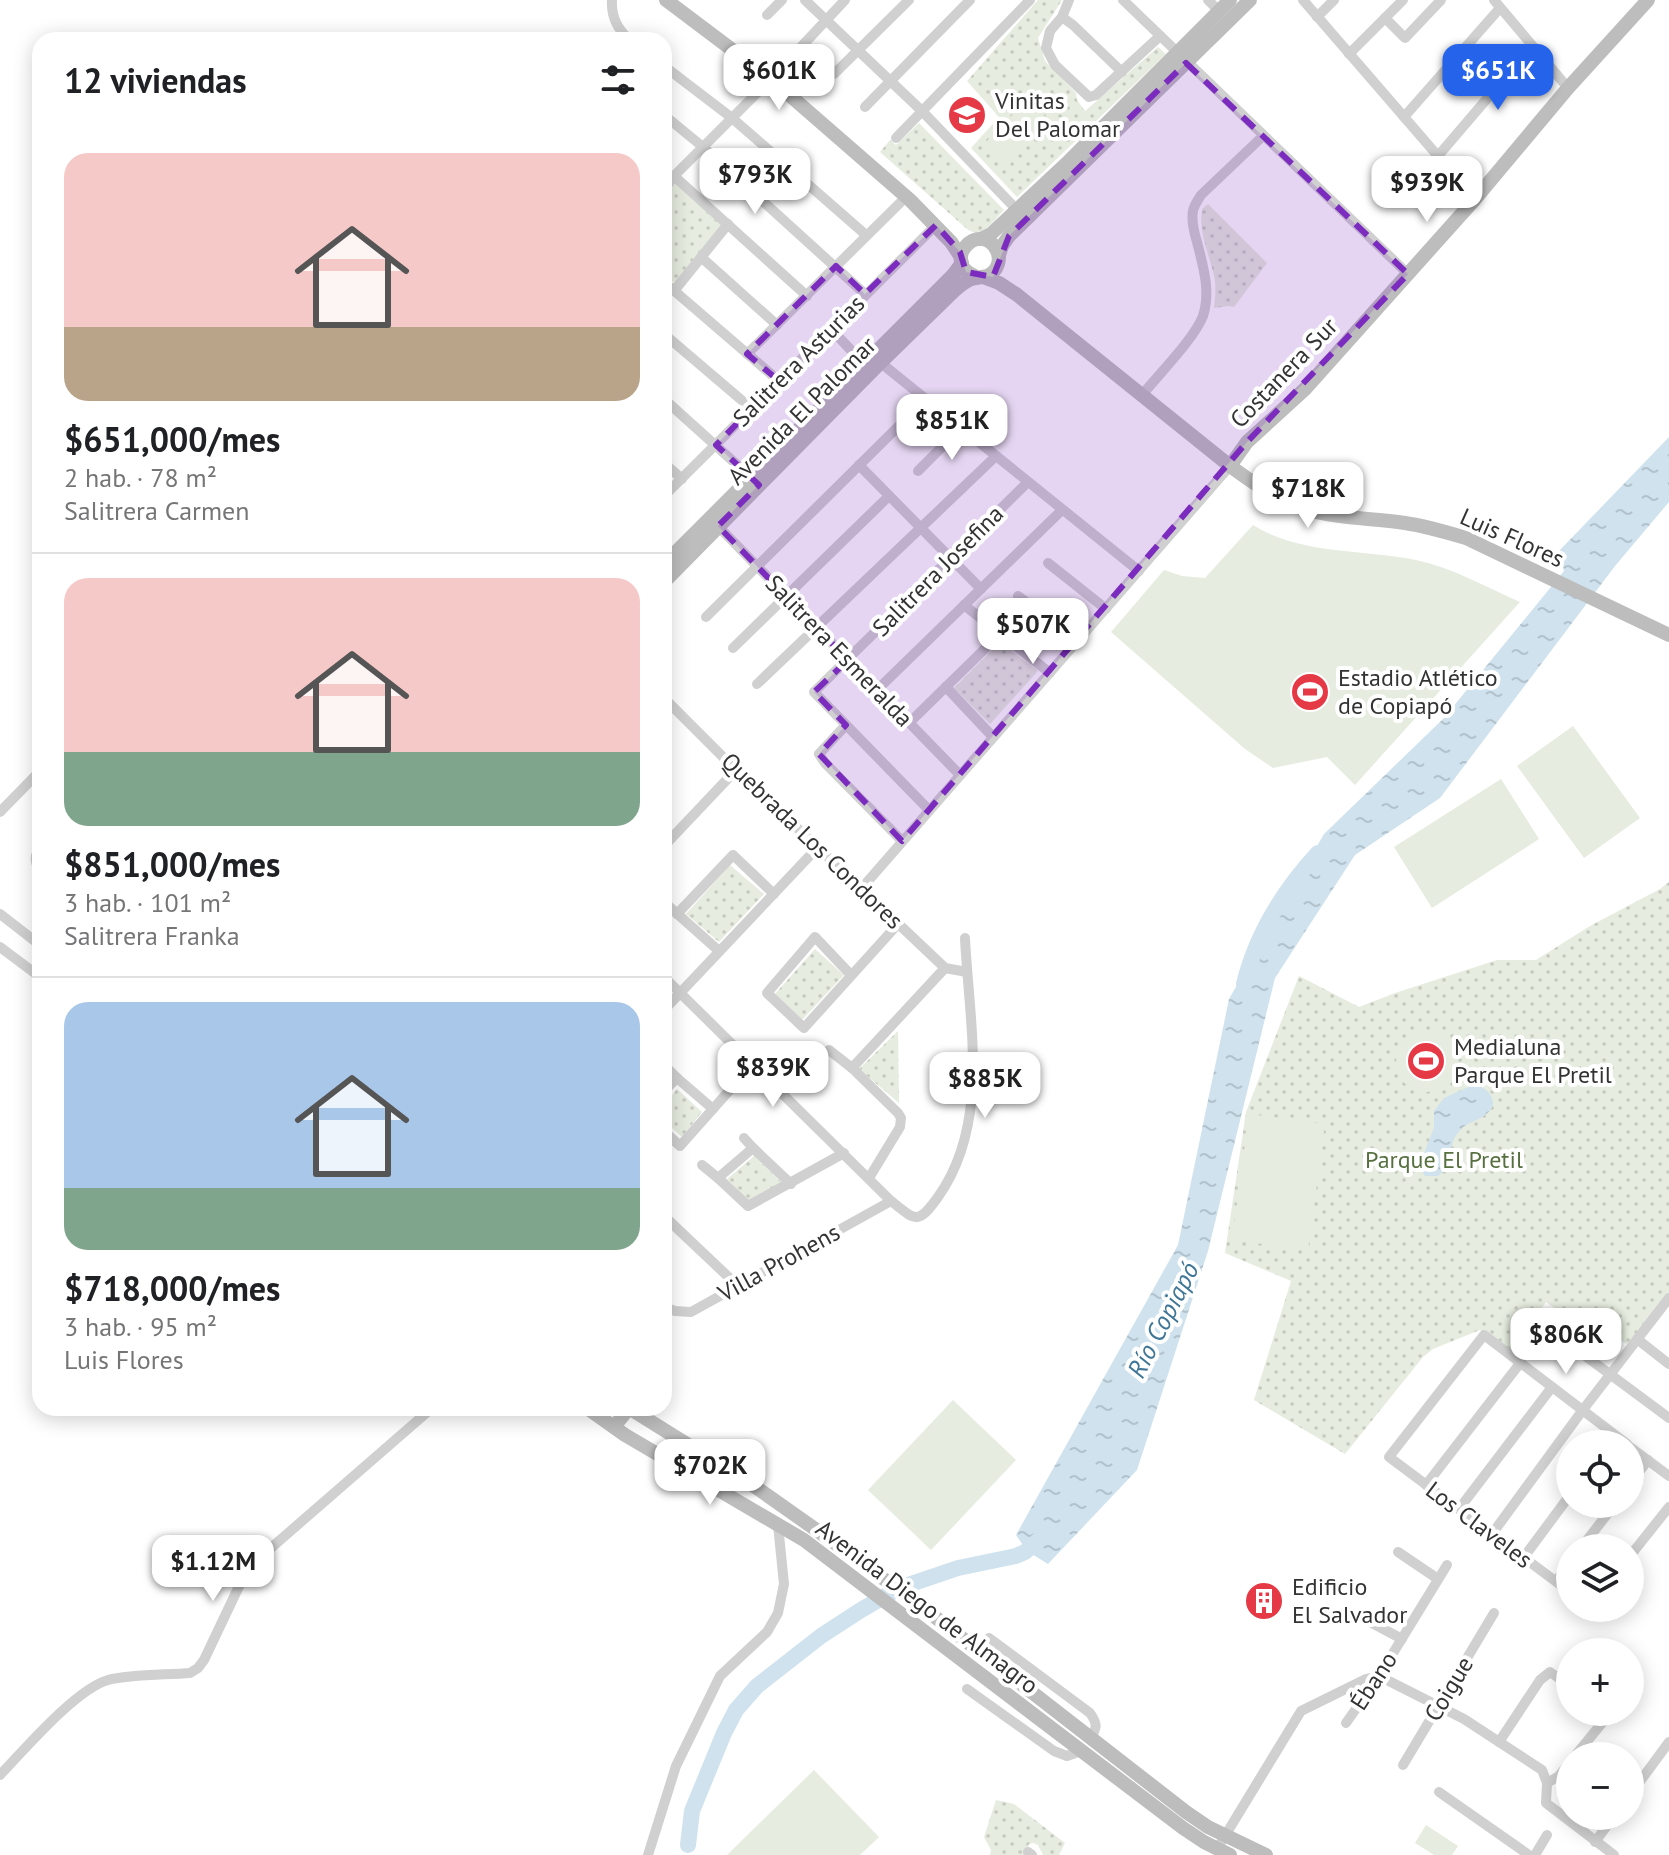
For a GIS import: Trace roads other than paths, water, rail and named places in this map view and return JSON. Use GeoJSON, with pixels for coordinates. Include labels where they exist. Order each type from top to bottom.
{"type":"FeatureCollection","features":[{"type":"Feature","properties":{"kind":"street"},"geometry":{"type":"LineString","coordinates":[[612,0],[612,10],[621,32]]}},
{"type":"Feature","properties":{"kind":"street"},"geometry":{"type":"LineString","coordinates":[[666,0],[771,79],[908,199],[958,249],[966,272],[980,277],[993,272],[1009,236],[1182,58],[1230,0]]}},
{"type":"Feature","properties":{"kind":"street"},"geometry":{"type":"LineString","coordinates":[[767,15],[782,0]]}},
{"type":"Feature","properties":{"kind":"street"},"geometry":{"type":"LineString","coordinates":[[805,0],[922,111],[1017,210]]}},
{"type":"Feature","properties":{"kind":"street"},"geometry":{"type":"LineString","coordinates":[[672,179],[845,0]]}},
{"type":"Feature","properties":{"kind":"street"},"geometry":{"type":"LineString","coordinates":[[834,74],[909,0]]}},
{"type":"Feature","properties":{"kind":"street"},"geometry":{"type":"LineString","coordinates":[[865,107],[970,0]]}},
{"type":"Feature","properties":{"kind":"street"},"geometry":{"type":"LineString","coordinates":[[896,138],[1030,0]]}},
{"type":"Feature","properties":{"kind":"street"},"geometry":{"type":"LineString","coordinates":[[1069,0],[1062,17],[1050,31],[1046,48],[1055,65],[1089,97],[1096,95],[1160,36]]}},
{"type":"Feature","properties":{"kind":"street"},"geometry":{"type":"LineString","coordinates":[[1123,0],[1408,274]]}},
{"type":"Feature","properties":{"kind":"street"},"geometry":{"type":"LineString","coordinates":[[1208,0],[1219,11]]}},
{"type":"Feature","properties":{"kind":"street"},"geometry":{"type":"LineString","coordinates":[[962,260],[964,247],[991,234],[1182,58],[1250,0]]}},
{"type":"Feature","properties":{"kind":"street"},"geometry":{"type":"LineString","coordinates":[[1303,0],[1475,199]]}},
{"type":"Feature","properties":{"kind":"street"},"geometry":{"type":"LineString","coordinates":[[1317,17],[1334,0]]}},
{"type":"Feature","properties":{"kind":"street"},"geometry":{"type":"LineString","coordinates":[[1349,54],[1403,0]]}},
{"type":"Feature","properties":{"kind":"street"},"geometry":{"type":"LineString","coordinates":[[1385,18],[1405,38],[1441,0]]}},
{"type":"Feature","properties":{"kind":"street","name":"Costanera Sur"},"geometry":{"type":"LineString","coordinates":[[861,889],[1230,466],[1247,442],[1305,389],[1648,0]]}},
{"type":"Feature","properties":{"kind":"street"},"geometry":{"type":"LineString","coordinates":[[1404,117],[1497,4],[1568,88]]}},
{"type":"Feature","properties":{"kind":"street"},"geometry":{"type":"LineString","coordinates":[[1062,17],[1122,72]]}},
{"type":"Feature","properties":{"kind":"street"},"geometry":{"type":"LineString","coordinates":[[1438,156],[1532,46]]}},
{"type":"Feature","properties":{"kind":"street"},"geometry":{"type":"LineString","coordinates":[[672,72],[732,118],[866,235]]}},
{"type":"Feature","properties":{"kind":"street"},"geometry":{"type":"LineString","coordinates":[[672,122],[865,294]]}},
{"type":"Feature","properties":{"kind":"street"},"geometry":{"type":"LineString","coordinates":[[1142,395],[1193,334],[1202,316],[1206,278],[1194,231],[1192,213],[1195,205],[1201,195],[1263,136]]}},
{"type":"Feature","properties":{"kind":"street"},"geometry":{"type":"LineString","coordinates":[[674,176],[807,296]]}},
{"type":"Feature","properties":{"kind":"street"},"geometry":{"type":"LineString","coordinates":[[747,354],[866,235],[908,199]]}},
{"type":"Feature","properties":{"kind":"street"},"geometry":{"type":"LineString","coordinates":[[908,199],[964,238],[993,245],[998,260]]}},
{"type":"Feature","properties":{"kind":"street"},"geometry":{"type":"LineString","coordinates":[[728,224],[674,291],[779,381]]}},
{"type":"Feature","properties":{"kind":"street","name":"Salitrera Asturias"},"geometry":{"type":"LineString","coordinates":[[672,488],[936,225]]}},
{"type":"Feature","properties":{"kind":"street"},"geometry":{"type":"LineString","coordinates":[[701,257],[777,325]]}},
{"type":"Feature","properties":{"kind":"street","name":"Avenida El Palomar"},"geometry":{"type":"LineString","coordinates":[[672,556],[755,481],[953,275],[962,260]]}},
{"type":"Feature","properties":{"kind":"street","name":"Luis Flores"},"geometry":{"type":"LineString","coordinates":[[998,260],[1002,278],[1016,294]]}},
{"type":"Feature","properties":{"kind":"street","name":"Luis Flores"},"geometry":{"type":"LineString","coordinates":[[980,277],[1001,284],[1016,294],[1230,466],[1290,504],[1311,511],[1407,523],[1466,538],[1669,635]]}},
{"type":"Feature","properties":{"kind":"street","name":"Avenida El Palomar"},"geometry":{"type":"LineString","coordinates":[[872,361],[960,286],[980,277]]}},
{"type":"Feature","properties":{"kind":"street"},"geometry":{"type":"LineString","coordinates":[[831,329],[961,428],[1139,571]]}},
{"type":"Feature","properties":{"kind":"street"},"geometry":{"type":"LineString","coordinates":[[672,341],[752,409]]}},
{"type":"Feature","properties":{"kind":"street"},"geometry":{"type":"LineString","coordinates":[[706,617],[925,400]]}},
{"type":"Feature","properties":{"kind":"street"},"geometry":{"type":"LineString","coordinates":[[672,406],[755,481]]}},
{"type":"Feature","properties":{"kind":"street"},"geometry":{"type":"LineString","coordinates":[[918,471],[961,428]]}},
{"type":"Feature","properties":{"kind":"street"},"geometry":{"type":"LineString","coordinates":[[757,684],[996,456]]}},
{"type":"Feature","properties":{"kind":"street"},"geometry":{"type":"LineString","coordinates":[[859,465],[981,589]]}},
{"type":"Feature","properties":{"kind":"street"},"geometry":{"type":"LineString","coordinates":[[672,470],[682,479]]}},
{"type":"Feature","properties":{"kind":"street","name":"Avenida El Palomar"},"geometry":{"type":"LineString","coordinates":[[672,574],[718,526],[755,481]]}},
{"type":"Feature","properties":{"kind":"street","name":"Salitrera Josefina"},"geometry":{"type":"LineString","coordinates":[[846,725],[814,692],[1028,482]]}},
{"type":"Feature","properties":{"kind":"street"},"geometry":{"type":"LineString","coordinates":[[733,648],[889,496]]}},
{"type":"Feature","properties":{"kind":"street"},"geometry":{"type":"LineString","coordinates":[[877,690],[1062,510]]}},
{"type":"Feature","properties":{"kind":"street","name":"Salitrera Esmeralda"},"geometry":{"type":"LineString","coordinates":[[718,526],[960,775]]}},
{"type":"Feature","properties":{"kind":"street"},"geometry":{"type":"LineString","coordinates":[[1048,563],[1106,609]]}},
{"type":"Feature","properties":{"kind":"street"},"geometry":{"type":"LineString","coordinates":[[1018,596],[1078,641]]}},
{"type":"Feature","properties":{"kind":"street"},"geometry":{"type":"LineString","coordinates":[[964,605],[1050,673]]}},
{"type":"Feature","properties":{"kind":"street"},"geometry":{"type":"LineString","coordinates":[[909,723],[1000,634]]}},
{"type":"Feature","properties":{"kind":"street"},"geometry":{"type":"LineString","coordinates":[[946,687],[993,737]]}},
{"type":"Feature","properties":{"kind":"street","name":"Quebrada Los Condores"},"geometry":{"type":"LineString","coordinates":[[672,706],[945,968]]}},
{"type":"Feature","properties":{"kind":"street"},"geometry":{"type":"LineString","coordinates":[[902,841],[819,754],[846,725],[929,810]]}},
{"type":"Feature","properties":{"kind":"street"},"geometry":{"type":"LineString","coordinates":[[672,838],[736,770]]}},
{"type":"Feature","properties":{"kind":"street"},"geometry":{"type":"LineString","coordinates":[[0,812],[32,779]]}},
{"type":"Feature","properties":{"kind":"street"},"geometry":{"type":"LineString","coordinates":[[672,1002],[818,847]]}},
{"type":"Feature","properties":{"kind":"street"},"geometry":{"type":"LineString","coordinates":[[677,914],[733,855],[774,894]]}},
{"type":"Feature","properties":{"kind":"street"},"geometry":{"type":"LineString","coordinates":[[672,909],[719,951]]}},
{"type":"Feature","properties":{"kind":"street"},"geometry":{"type":"LineString","coordinates":[[0,914],[32,939]]}},
{"type":"Feature","properties":{"kind":"street"},"geometry":{"type":"LineString","coordinates":[[851,975],[815,937],[767,993],[804,1028],[898,924]]}},
{"type":"Feature","properties":{"kind":"street"},"geometry":{"type":"LineString","coordinates":[[672,985],[891,1201],[911,1217],[918,1217],[926,1213],[951,1179],[967,1130],[974,1056],[965,938]]}},
{"type":"Feature","properties":{"kind":"street"},"geometry":{"type":"LineString","coordinates":[[0,947],[32,971]]}},
{"type":"Feature","properties":{"kind":"street"},"geometry":{"type":"LineString","coordinates":[[852,1068],[945,968],[967,972]]}},
{"type":"Feature","properties":{"kind":"street"},"geometry":{"type":"LineString","coordinates":[[829,1050],[852,1068],[901,1118],[900,1127],[869,1178]]}},
{"type":"Feature","properties":{"kind":"street"},"geometry":{"type":"LineString","coordinates":[[672,1138],[680,1146],[752,1065]]}},
{"type":"Feature","properties":{"kind":"street"},"geometry":{"type":"LineString","coordinates":[[672,1073],[713,1109]]}},
{"type":"Feature","properties":{"kind":"street"},"geometry":{"type":"LineString","coordinates":[[672,1083],[677,1078]]}},
{"type":"Feature","properties":{"kind":"street"},"geometry":{"type":"LineString","coordinates":[[744,1138],[791,1184]]}},
{"type":"Feature","properties":{"kind":"street"},"geometry":{"type":"LineString","coordinates":[[718,1178],[753,1148]]}},
{"type":"Feature","properties":{"kind":"street"},"geometry":{"type":"LineString","coordinates":[[702,1165],[748,1206],[844,1153]]}},
{"type":"Feature","properties":{"kind":"street","name":"Villa Prohens"},"geometry":{"type":"LineString","coordinates":[[678,1311],[691,1312],[891,1201]]}},
{"type":"Feature","properties":{"kind":"street"},"geometry":{"type":"LineString","coordinates":[[672,1224],[738,1286]]}},
{"type":"Feature","properties":{"kind":"street"},"geometry":{"type":"LineString","coordinates":[[672,1305],[678,1311]]}},
{"type":"Feature","properties":{"kind":"street"},"geometry":{"type":"LineString","coordinates":[[1492,1534],[1611,1373],[1667,1305]]}},
{"type":"Feature","properties":{"kind":"street"},"geometry":{"type":"LineString","coordinates":[[672,1309],[678,1311]]}},
{"type":"Feature","properties":{"kind":"street"},"geometry":{"type":"LineString","coordinates":[[1549,1329],[1669,1418]]}},
{"type":"Feature","properties":{"kind":"street","name":"Los Claveles"},"geometry":{"type":"LineString","coordinates":[[1521,1362],[1484,1335],[1389,1457],[1556,1581]]}},
{"type":"Feature","properties":{"kind":"street"},"geometry":{"type":"LineString","coordinates":[[1637,1339],[1669,1364]]}},
{"type":"Feature","properties":{"kind":"street"},"geometry":{"type":"LineString","coordinates":[[1426,1485],[1521,1362],[1602,1430]]}},
{"type":"Feature","properties":{"kind":"street"},"geometry":{"type":"LineString","coordinates":[[1459,1509],[1552,1387]]}},
{"type":"Feature","properties":{"kind":"street"},"geometry":{"type":"LineString","coordinates":[[0,1775],[47,1725],[95,1686],[117,1679],[190,1673],[198,1668],[242,1580],[256,1561],[423,1416]]}},
{"type":"Feature","properties":{"kind":"street","name":"Avenida Diego de Almagro"},"geometry":{"type":"LineString","coordinates":[[598,1416],[804,1540],[1183,1828],[1224,1847],[1266,1855]]}},
{"type":"Feature","properties":{"kind":"street"},"geometry":{"type":"LineString","coordinates":[[614,1427],[623,1416]]}},
{"type":"Feature","properties":{"kind":"street","name":"Avenida Diego de Almagro"},"geometry":{"type":"LineString","coordinates":[[642,1416],[754,1486],[935,1617],[1186,1812],[1224,1847]]}},
{"type":"Feature","properties":{"kind":"street"},"geometry":{"type":"LineString","coordinates":[[1644,1457],[1669,1476]]}},
{"type":"Feature","properties":{"kind":"street"},"geometry":{"type":"LineString","coordinates":[[1644,1465],[1648,1460]]}},
{"type":"Feature","properties":{"kind":"street"},"geometry":{"type":"LineString","coordinates":[[1644,1538],[1669,1507]]}},
{"type":"Feature","properties":{"kind":"street"},"geometry":{"type":"LineString","coordinates":[[1524,1557],[1556,1514]]}},
{"type":"Feature","properties":{"kind":"street"},"geometry":{"type":"LineString","coordinates":[[1592,1534],[1604,1518]]}},
{"type":"Feature","properties":{"kind":"street"},"geometry":{"type":"LineString","coordinates":[[648,1855],[676,1766],[720,1676],[767,1632],[778,1613],[784,1584],[778,1525]]}},
{"type":"Feature","properties":{"kind":"street"},"geometry":{"type":"LineString","coordinates":[[1398,1552],[1438,1579]]}},
{"type":"Feature","properties":{"kind":"street","name":"Ébano"},"geometry":{"type":"LineString","coordinates":[[1346,1723],[1379,1676],[1447,1565]]}},
{"type":"Feature","properties":{"kind":"street","name":"Coigue"},"geometry":{"type":"LineString","coordinates":[[1403,1765],[1494,1613]]}},
{"type":"Feature","properties":{"kind":"street","name":"Ébano"},"geometry":{"type":"LineString","coordinates":[[1359,1616],[1402,1639]]}},
{"type":"Feature","properties":{"kind":"street"},"geometry":{"type":"LineString","coordinates":[[967,1689],[1054,1751],[1067,1756],[1081,1751],[1096,1730],[1096,1721],[1090,1713],[989,1638]]}},
{"type":"Feature","properties":{"kind":"street"},"geometry":{"type":"LineString","coordinates":[[1499,1742],[1540,1680],[1550,1672],[1556,1676]]}},
{"type":"Feature","properties":{"kind":"street"},"geometry":{"type":"LineString","coordinates":[[1224,1847],[1301,1711],[1366,1679],[1379,1676],[1464,1719],[1542,1770],[1547,1783],[1546,1803],[1614,1855]]}},
{"type":"Feature","properties":{"kind":"street"},"geometry":{"type":"LineString","coordinates":[[1586,1742],[1600,1726]]}},
{"type":"Feature","properties":{"kind":"street"},"geometry":{"type":"LineString","coordinates":[[1644,1776],[1669,1742]]}},
{"type":"Feature","properties":{"kind":"street"},"geometry":{"type":"LineString","coordinates":[[1547,1783],[1556,1778]]}},
{"type":"Feature","properties":{"kind":"street"},"geometry":{"type":"LineString","coordinates":[[1439,1792],[1532,1855],[1547,1835]]}},
{"type":"Feature","properties":{"kind":"street"},"geometry":{"type":"LineString","coordinates":[[1595,1842],[1604,1830]]}},
{"type":"Feature","properties":{"kind":"water"},"geometry":{"type":"Polygon","coordinates":[[[1669,437],[1669,502],[1615,566],[1440,798],[1355,855],[1275,978],[1208,1251],[1137,1470],[1048,1564],[1027,1551],[1016,1535],[1178,1245],[1229,999],[1324,834],[1443,719],[1564,571],[1558,552],[1669,437]]]}},
{"type":"Feature","properties":{"kind":"water"},"geometry":{"type":"Polygon","coordinates":[[[1473,1085],[1487,1091],[1493,1106],[1485,1115],[1463,1127],[1452,1144],[1448,1163],[1442,1172],[1438,1176],[1425,1176],[1419,1166],[1434,1128],[1434,1111],[1444,1098],[1473,1085]]]}},
{"type":"Feature","properties":{"kind":"waterway","name":"Río Copiapó"},"geometry":{"type":"LineString","coordinates":[[1244,984],[1256,948],[1273,914],[1318,853]]}},
{"type":"Feature","properties":{"kind":"waterway","name":"Río Copiapó"},"geometry":{"type":"LineString","coordinates":[[688,1845],[692,1811],[724,1733],[736,1710],[757,1686],[821,1636],[899,1588],[958,1568],[1016,1556],[1041,1538]]}},
{"type":"Feature","properties":{"kind":"place","name":"Vinitas Del Palomar"},"geometry":{"type":"Point","coordinates":[967,115]}},
{"type":"Feature","properties":{"kind":"place","name":"Estadio Atlético de Copiapó"},"geometry":{"type":"Point","coordinates":[1310,692]}},
{"type":"Feature","properties":{"kind":"place","name":"Medialuna Parque El Pretil"},"geometry":{"type":"Point","coordinates":[1426,1061]}},
{"type":"Feature","properties":{"kind":"place","name":"Edificio El Salvador"},"geometry":{"type":"Point","coordinates":[1264,1601]}},
{"type":"Feature","properties":{"kind":"park label","name":"Parque El Pretil"},"geometry":{"type":"Point","coordinates":[1444,1160]}}]}
